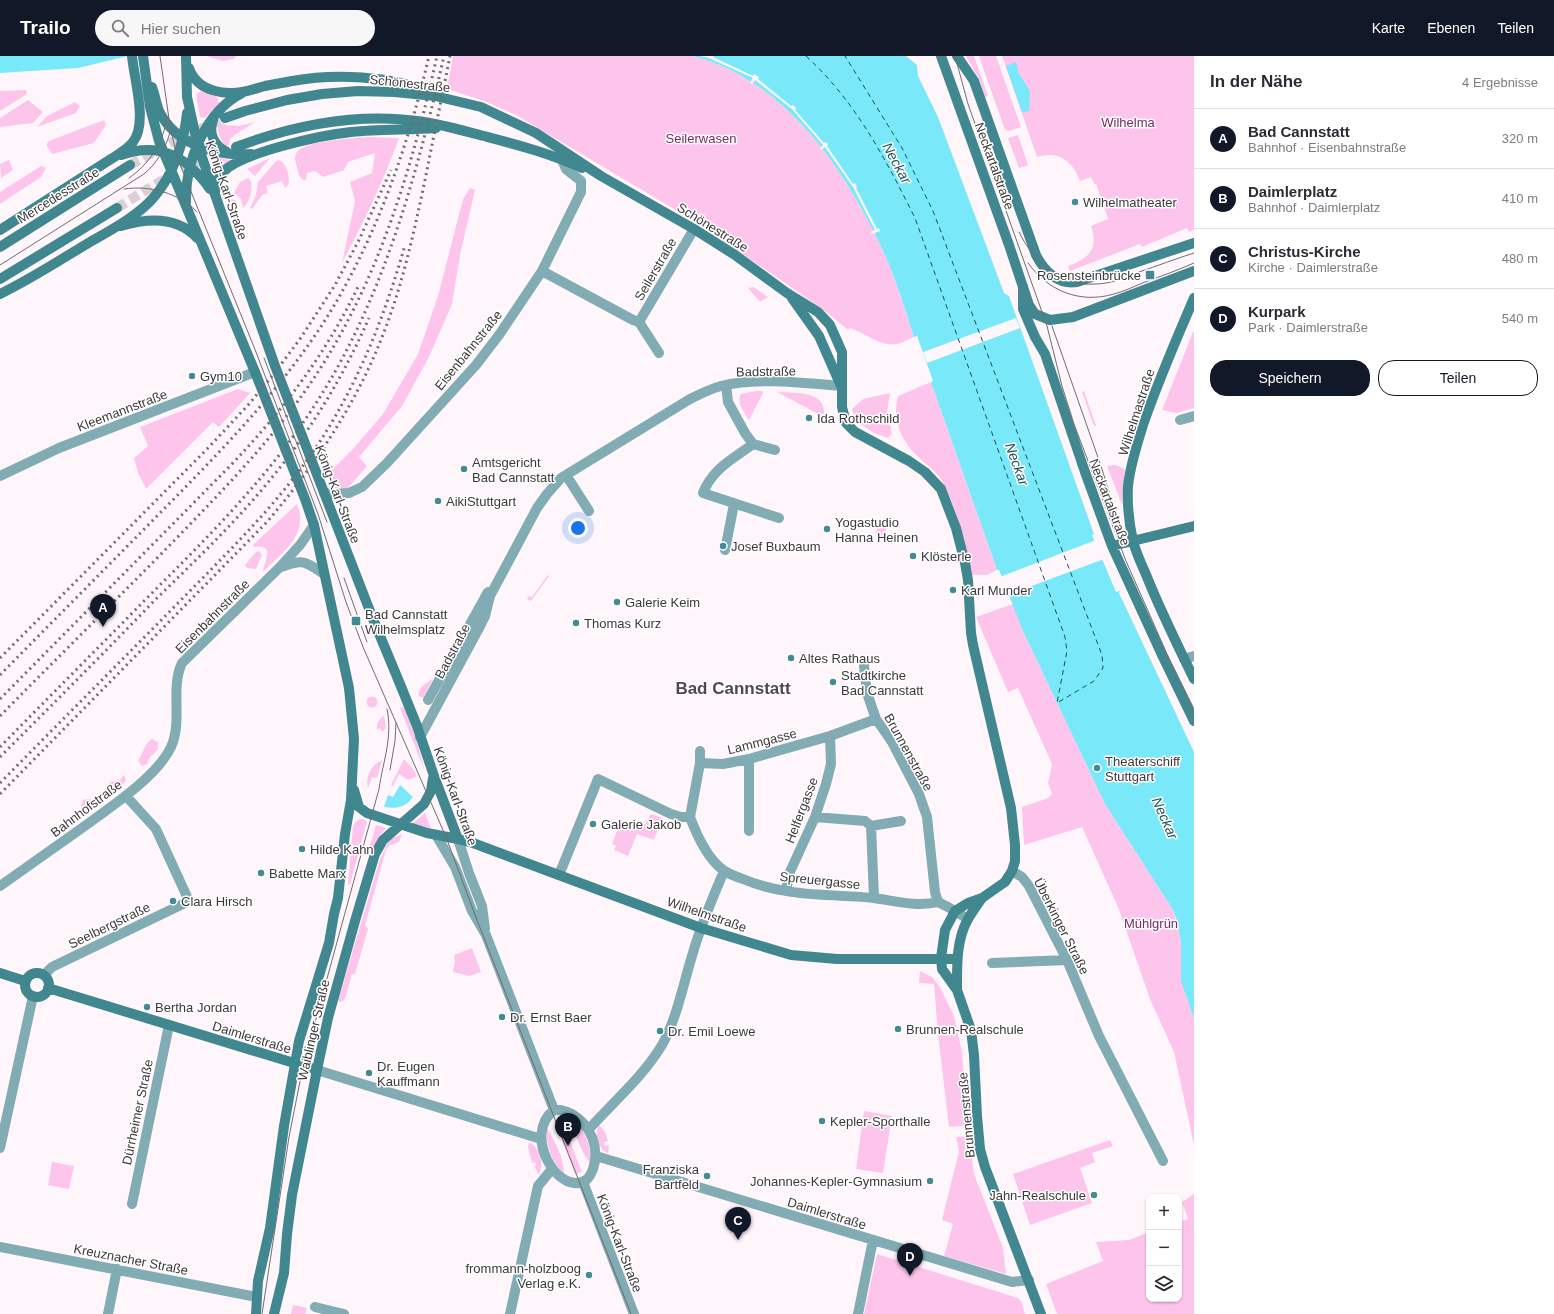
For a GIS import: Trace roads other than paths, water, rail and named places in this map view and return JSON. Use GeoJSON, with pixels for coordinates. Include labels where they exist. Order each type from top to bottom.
{"type":"FeatureCollection","features":[{"type":"Feature","properties":{"kind":"main road"},"geometry":{"type":"LineString","coordinates":[[0,230],[112,159],[130,145],[136,138],[140,114],[132,56]]}},
{"type":"Feature","properties":{"kind":"main road"},"geometry":{"type":"LineString","coordinates":[[186,56],[193,78],[202,86],[221,92],[244,92],[267,86],[309,79],[367,78],[406,84],[451,100]]}},
{"type":"Feature","properties":{"kind":"main road","name":"König-Karl-Straße"},"geometry":{"type":"LineString","coordinates":[[186,56],[187,97],[184,131],[198,146],[275,366],[420,737],[458,839]]}},
{"type":"Feature","properties":{"kind":"main road","name":"Neckartalstraße"},"geometry":{"type":"LineString","coordinates":[[941,56],[1023,286],[1033,311],[1039,317],[1050,320],[1073,317],[1194,271]]}},
{"type":"Feature","properties":{"kind":"main road","name":"Neckartalstraße"},"geometry":{"type":"LineString","coordinates":[[957,56],[974,81],[1040,263],[1050,275],[1066,282],[1077,282],[1173,250]]}},
{"type":"Feature","properties":{"kind":"main road"},"geometry":{"type":"LineString","coordinates":[[144,59],[160,111],[168,124],[184,131],[198,146],[217,152],[235,151]]}},
{"type":"Feature","properties":{"kind":"main road"},"geometry":{"type":"LineString","coordinates":[[144,59],[150,107],[159,141],[256,372],[314,525],[350,688],[354,739],[352,783]]}},
{"type":"Feature","properties":{"kind":"main road"},"geometry":{"type":"LineString","coordinates":[[244,92],[229,101],[211,127],[213,138],[222,150],[259,154]]}},
{"type":"Feature","properties":{"kind":"main road","name":"Schönestraße"},"geometry":{"type":"LineString","coordinates":[[220,116],[288,100],[345,92],[395,92],[435,96],[481,108],[536,133],[601,176],[694,229],[818,312],[830,325],[842,352],[841,386]]}},
{"type":"Feature","properties":{"kind":"main road"},"geometry":{"type":"LineString","coordinates":[[186,208],[186,197],[198,146],[204,132],[220,116]]}},
{"type":"Feature","properties":{"kind":"main road","name":"Schönestraße"},"geometry":{"type":"LineString","coordinates":[[235,151],[290,130],[324,122],[342,120],[395,119],[426,122],[531,148],[601,176]]}},
{"type":"Feature","properties":{"kind":"main road"},"geometry":{"type":"LineString","coordinates":[[217,201],[215,191],[216,184],[224,171],[230,166],[259,154],[315,137],[334,134],[369,130],[447,127]]}},
{"type":"Feature","properties":{"kind":"main road"},"geometry":{"type":"LineString","coordinates":[[0,294],[112,229],[153,198],[171,171],[177,157],[184,131]]}},
{"type":"Feature","properties":{"kind":"main road"},"geometry":{"type":"LineString","coordinates":[[112,159],[125,154],[140,151],[163,151],[177,157],[205,182],[217,201]]}},
{"type":"Feature","properties":{"kind":"main road","name":"Mercedesstraße"},"geometry":{"type":"LineString","coordinates":[[0,247],[130,165]]}},
{"type":"Feature","properties":{"kind":"main road"},"geometry":{"type":"LineString","coordinates":[[0,279],[117,208]]}},
{"type":"Feature","properties":{"kind":"main road"},"geometry":{"type":"LineString","coordinates":[[112,229],[139,222],[154,220],[168,221],[177,223],[188,229],[201,243]]}},
{"type":"Feature","properties":{"kind":"main road"},"geometry":{"type":"LineString","coordinates":[[1173,250],[1185,238],[1194,236]]}},
{"type":"Feature","properties":{"kind":"main road"},"geometry":{"type":"LineString","coordinates":[[1173,250],[1194,243]]}},
{"type":"Feature","properties":{"kind":"main road","name":"Neckartalstraße"},"geometry":{"type":"LineString","coordinates":[[1023,286],[1024,294],[1022,306],[1032,331],[1045,354],[1085,472],[1162,655],[1194,721]]}},
{"type":"Feature","properties":{"kind":"main road","name":"Schönestraße"},"geometry":{"type":"LineString","coordinates":[[787,292],[819,336],[841,386]]}},
{"type":"Feature","properties":{"kind":"main road","name":"Wilhelmastraße"},"geometry":{"type":"LineString","coordinates":[[1133,540],[1129,521],[1128,501],[1128,485],[1131,470],[1149,408],[1194,298]]}},
{"type":"Feature","properties":{"kind":"main road"},"geometry":{"type":"LineString","coordinates":[[841,386],[844,414],[846,423],[850,429],[919,467],[935,481],[941,489],[956,528],[964,556],[970,600],[973,645],[1004,774],[1013,819],[1015,861],[1012,871]]}},
{"type":"Feature","properties":{"kind":"main road"},"geometry":{"type":"LineString","coordinates":[[1116,545],[1194,526]]}},
{"type":"Feature","properties":{"kind":"main road","name":"Neckartalstraße"},"geometry":{"type":"LineString","coordinates":[[1133,540],[1138,557],[1153,593],[1189,658],[1194,679]]}},
{"type":"Feature","properties":{"kind":"main road","name":"Waiblinger Straße"},"geometry":{"type":"LineString","coordinates":[[274,1314],[284,1273],[292,1195],[317,1070],[337,984],[375,854],[383,840],[400,824],[420,809],[428,797],[433,785],[434,776]]}},
{"type":"Feature","properties":{"kind":"main road","name":"Wilhelmstraße"},"geometry":{"type":"LineString","coordinates":[[352,783],[359,806],[364,812],[376,817],[436,835],[458,839],[701,928],[774,950],[797,956],[837,958],[957,959]]}},
{"type":"Feature","properties":{"kind":"main road","name":"Waiblinger Straße"},"geometry":{"type":"LineString","coordinates":[[256,1314],[258,1281],[270,1228],[284,1126],[295,1063],[302,1033],[329,943],[338,898],[352,783]]}},
{"type":"Feature","properties":{"kind":"main road","name":"Brunnenstraße"},"geometry":{"type":"LineString","coordinates":[[1012,871],[1005,882],[982,898],[968,903],[955,911],[945,930],[941,958],[942,969],[957,990],[971,1030],[980,1150],[988,1177],[1041,1314]]}},
{"type":"Feature","properties":{"kind":"main road","name":"Brunnenstraße"},"geometry":{"type":"LineString","coordinates":[[957,990],[957,959],[962,932],[968,919],[982,898]]}},
{"type":"Feature","properties":{"kind":"main road"},"geometry":{"type":"LineString","coordinates":[[0,973],[26,981]]}},
{"type":"Feature","properties":{"kind":"main road"},"geometry":{"type":"LineString","coordinates":[[40,973],[44,975],[48,981],[48,988],[44,994],[33,996],[26,990],[26,981],[31,974],[40,973]]}},
{"type":"Feature","properties":{"kind":"main road","name":"Daimlerstraße"},"geometry":{"type":"LineString","coordinates":[[48,988],[317,1070]]}},
{"type":"Feature","properties":{"kind":"street","name":"Eisenbahnstraße"},"geometry":{"type":"LineString","coordinates":[[324,493],[349,493],[362,487],[387,463],[476,365],[499,335],[542,270],[581,192],[581,181],[566,169],[562,160]]}},
{"type":"Feature","properties":{"kind":"street","name":"Seilerstraße"},"geometry":{"type":"LineString","coordinates":[[639,322],[694,229]]}},
{"type":"Feature","properties":{"kind":"street"},"geometry":{"type":"LineString","coordinates":[[542,270],[639,322],[659,354]]}},
{"type":"Feature","properties":{"kind":"street","name":"Kleemannstraße"},"geometry":{"type":"LineString","coordinates":[[0,476],[59,448],[256,372]]}},
{"type":"Feature","properties":{"kind":"street","name":"Badstraße"},"geometry":{"type":"LineString","coordinates":[[420,737],[481,624],[487,610],[490,596],[542,501],[558,480],[690,399],[707,391],[726,385],[745,382],[784,382],[841,386]]}},
{"type":"Feature","properties":{"kind":"street"},"geometry":{"type":"LineString","coordinates":[[726,385],[728,402],[745,434],[753,444],[775,450]]}},
{"type":"Feature","properties":{"kind":"street"},"geometry":{"type":"LineString","coordinates":[[1180,420],[1194,416]]}},
{"type":"Feature","properties":{"kind":"street"},"geometry":{"type":"LineString","coordinates":[[753,444],[712,475],[707,482],[703,493],[779,518]]}},
{"type":"Feature","properties":{"kind":"street"},"geometry":{"type":"LineString","coordinates":[[566,475],[589,511]]}},
{"type":"Feature","properties":{"kind":"street"},"geometry":{"type":"LineString","coordinates":[[725,550],[734,504]]}},
{"type":"Feature","properties":{"kind":"street","name":"Eisenbahnstraße"},"geometry":{"type":"LineString","coordinates":[[174,738],[176,732],[178,678],[179,669],[182,663],[279,568],[300,545],[314,525]]}},
{"type":"Feature","properties":{"kind":"street","name":"Eisenbahnstraße"},"geometry":{"type":"LineString","coordinates":[[279,568],[300,561],[306,562],[324,574]]}},
{"type":"Feature","properties":{"kind":"street","name":"Badstraße"},"geometry":{"type":"LineString","coordinates":[[428,700],[480,605],[493,583],[502,574]]}},
{"type":"Feature","properties":{"kind":"street","name":"Brunnenstraße"},"geometry":{"type":"LineString","coordinates":[[864,666],[867,693],[876,719],[892,742],[919,794],[927,817],[935,892],[938,902]]}},
{"type":"Feature","properties":{"kind":"street","name":"Lammgasse"},"geometry":{"type":"LineString","coordinates":[[700,763],[723,764],[748,759],[830,736],[876,719]]}},
{"type":"Feature","properties":{"kind":"street","name":"Helfergasse"},"geometry":{"type":"LineString","coordinates":[[786,891],[789,874],[815,817],[826,784],[831,764],[830,736]]}},
{"type":"Feature","properties":{"kind":"street","name":"Bahnhofstraße"},"geometry":{"type":"LineString","coordinates":[[0,886],[126,796],[166,756],[174,738]]}},
{"type":"Feature","properties":{"kind":"street"},"geometry":{"type":"LineString","coordinates":[[559,875],[598,779],[670,814],[681,817],[690,817],[700,763],[700,751]]}},
{"type":"Feature","properties":{"kind":"street"},"geometry":{"type":"LineString","coordinates":[[748,759],[749,831]]}},
{"type":"Feature","properties":{"kind":"street","name":"Seelbergstraße"},"geometry":{"type":"LineString","coordinates":[[44,975],[52,967],[189,900],[156,829],[126,796]]}},
{"type":"Feature","properties":{"kind":"street","name":"Spreuergasse"},"geometry":{"type":"LineString","coordinates":[[690,817],[697,836],[711,857],[724,871],[755,885],[805,894],[874,898],[917,904],[938,902]]}},
{"type":"Feature","properties":{"kind":"street"},"geometry":{"type":"LineString","coordinates":[[815,817],[865,821],[871,826],[874,898]]}},
{"type":"Feature","properties":{"kind":"street"},"geometry":{"type":"LineString","coordinates":[[871,826],[901,821]]}},
{"type":"Feature","properties":{"kind":"street","name":"König-Karl-Straße"},"geometry":{"type":"LineString","coordinates":[[436,835],[455,868],[472,911],[486,935],[554,1110]]}},
{"type":"Feature","properties":{"kind":"street","name":"König-Karl-Straße"},"geometry":{"type":"LineString","coordinates":[[458,839],[482,906],[486,935]]}},
{"type":"Feature","properties":{"kind":"street"},"geometry":{"type":"LineString","coordinates":[[589,1129],[642,1074],[662,1043],[671,1024],[701,928],[724,871]]}},
{"type":"Feature","properties":{"kind":"street","name":"Überkinger Straße"},"geometry":{"type":"LineString","coordinates":[[1012,871],[1022,877],[1028,886],[1067,960],[1099,1036],[1163,1161]]}},
{"type":"Feature","properties":{"kind":"street"},"geometry":{"type":"LineString","coordinates":[[938,902],[968,919]]}},
{"type":"Feature","properties":{"kind":"street"},"geometry":{"type":"LineString","coordinates":[[992,962],[1067,960]]}},
{"type":"Feature","properties":{"kind":"street"},"geometry":{"type":"LineString","coordinates":[[0,1148],[33,996]]}},
{"type":"Feature","properties":{"kind":"street","name":"Dürrheimer Straße"},"geometry":{"type":"LineString","coordinates":[[132,1204],[169,1025]]}},
{"type":"Feature","properties":{"kind":"street","name":"Daimlerstraße"},"geometry":{"type":"LineString","coordinates":[[317,1070],[541,1139]]}},
{"type":"Feature","properties":{"kind":"street"},"geometry":{"type":"LineString","coordinates":[[554,1110],[562,1110],[574,1115],[589,1129],[594,1143],[596,1156],[590,1176],[582,1182],[576,1183],[566,1180],[552,1169],[545,1155],[541,1139],[544,1123],[548,1115],[554,1110]]}},
{"type":"Feature","properties":{"kind":"street","name":"Daimlerstraße"},"geometry":{"type":"LineString","coordinates":[[596,1156],[1012,1282],[1029,1280]]}},
{"type":"Feature","properties":{"kind":"street"},"geometry":{"type":"LineString","coordinates":[[510,1314],[538,1186],[552,1169]]}},
{"type":"Feature","properties":{"kind":"street","name":"König-Karl-Straße"},"geometry":{"type":"LineString","coordinates":[[582,1182],[634,1314]]}},
{"type":"Feature","properties":{"kind":"street"},"geometry":{"type":"LineString","coordinates":[[858,1314],[873,1240]]}},
{"type":"Feature","properties":{"kind":"street","name":"Kreuznacher Straße"},"geometry":{"type":"LineString","coordinates":[[0,1247],[257,1297]]}},
{"type":"Feature","properties":{"kind":"street"},"geometry":{"type":"LineString","coordinates":[[108,1314],[117,1269]]}},
{"type":"Feature","properties":{"kind":"street"},"geometry":{"type":"LineString","coordinates":[[315,1307],[344,1314]]}},
{"type":"Feature","properties":{"kind":"water"},"geometry":{"type":"Polygon","coordinates":[[[0,56],[128,56],[78,68],[0,73],[0,56]]]}},
{"type":"Feature","properties":{"kind":"water","name":"Neckar"},"geometry":{"type":"Polygon","coordinates":[[[693,56],[906,56],[917,65],[918,76],[938,117],[1004,293],[1009,296],[1094,534],[1092,535],[1116,592],[1120,591],[1119,593],[1194,752],[1194,1019],[1181,981],[1181,942],[1177,921],[1173,910],[1105,804],[1023,631],[999,570],[997,570],[931,382],[933,381],[917,336],[914,337],[892,271],[873,230],[835,166],[812,136],[787,110],[758,86],[727,68],[693,56]]]}},
{"type":"Feature","properties":{"kind":"water"},"geometry":{"type":"Polygon","coordinates":[[[1016,62],[1019,74],[1030,91],[1029,111],[1022,112],[1006,66],[1016,62]]]}},
{"type":"Feature","properties":{"kind":"water"},"geometry":{"type":"Polygon","coordinates":[[[400,785],[413,797],[403,806],[392,808],[384,807],[388,795],[393,797],[400,785]]]}},
{"type":"Feature","properties":{"kind":"tunnel"},"geometry":{"type":"LineString","coordinates":[[130,165],[170,143],[225,118]]}},
{"type":"Feature","properties":{"kind":"tunnel"},"geometry":{"type":"LineString","coordinates":[[117,208],[183,169],[225,151]]}},
{"type":"Feature","properties":{"kind":"tram line"},"geometry":{"type":"LineString","coordinates":[[160,56],[170,126],[177,157],[254,347],[318,514],[346,602],[363,647],[446,837],[631,1314]]}},
{"type":"Feature","properties":{"kind":"tram line"},"geometry":{"type":"LineString","coordinates":[[955,56],[968,104],[1047,326],[1062,386],[1074,424],[1126,561],[1167,654],[1194,709]]}},
{"type":"Feature","properties":{"kind":"tram line"},"geometry":{"type":"LineString","coordinates":[[129,178],[143,167],[159,144],[165,127],[166,118]]}},
{"type":"Feature","properties":{"kind":"tram line"},"geometry":{"type":"LineString","coordinates":[[0,265],[144,174],[160,155],[170,132]]}},
{"type":"Feature","properties":{"kind":"tram line"},"geometry":{"type":"LineString","coordinates":[[124,189],[144,188],[164,192],[182,200],[197,212]]}},
{"type":"Feature","properties":{"kind":"tram line"},"geometry":{"type":"LineString","coordinates":[[1019,232],[1032,253],[1049,270],[1059,277],[1082,284],[1101,284],[1112,282],[1194,253]]}},
{"type":"Feature","properties":{"kind":"tram line"},"geometry":{"type":"LineString","coordinates":[[1028,263],[1036,273],[1055,288],[1077,296],[1089,297],[1101,297],[1118,293],[1194,263]]}},
{"type":"Feature","properties":{"kind":"tram line"},"geometry":{"type":"LineString","coordinates":[[1052,326],[1101,466],[1126,546]]}},
{"type":"Feature","properties":{"kind":"tram line"},"geometry":{"type":"LineString","coordinates":[[264,358],[327,522]]}},
{"type":"Feature","properties":{"kind":"tram line"},"geometry":{"type":"LineString","coordinates":[[344,578],[367,642]]}},
{"type":"Feature","properties":{"kind":"tram line"},"geometry":{"type":"LineString","coordinates":[[262,1314],[289,1137],[303,1066],[379,789],[387,749],[389,729],[387,709]]}},
{"type":"Feature","properties":{"kind":"tram line"},"geometry":{"type":"LineString","coordinates":[[390,770],[395,741],[396,723]]}},
{"type":"Feature","properties":{"kind":"railway"},"geometry":{"type":"LineString","coordinates":[[0,675],[184,489],[231,439],[276,388],[317,333],[351,275],[379,214],[402,152],[429,56]]}},
{"type":"Feature","properties":{"kind":"railway"},"geometry":{"type":"LineString","coordinates":[[0,716],[166,549],[232,480],[273,433],[311,383],[348,321],[381,249],[407,173],[437,56]]}},
{"type":"Feature","properties":{"kind":"railway"},"geometry":{"type":"LineString","coordinates":[[0,747],[193,551],[240,501],[284,449],[323,392],[345,354],[382,272],[411,186],[444,56]]}},
{"type":"Feature","properties":{"kind":"railway"},"geometry":{"type":"LineString","coordinates":[[0,794],[267,522],[302,478],[334,432],[373,358],[397,295],[417,219],[450,56]]}},
{"type":"Feature","properties":{"kind":"railway"},"geometry":{"type":"LineString","coordinates":[[0,658],[209,447],[249,404],[273,375],[300,339],[335,285],[359,240],[391,170]]}},
{"type":"Feature","properties":{"kind":"railway"},"geometry":{"type":"LineString","coordinates":[[0,783],[222,558],[262,516],[299,471],[332,422],[355,380],[383,314],[405,245]]}},
{"type":"Feature","properties":{"kind":"railway"},"geometry":{"type":"LineString","coordinates":[[0,699],[231,465],[268,424],[317,360],[358,287]]}},
{"type":"Feature","properties":{"kind":"railway"},"geometry":{"type":"LineString","coordinates":[[0,757],[216,539],[260,492],[302,438],[327,400],[349,360],[369,318]]}},
{"type":"Feature","properties":{"kind":"place","name":"Wilhelmatheater"},"geometry":{"type":"Point","coordinates":[1075,202]}},
{"type":"Feature","properties":{"kind":"place","name":"Rosensteinbrücke"},"geometry":{"type":"Point","coordinates":[1150,275]}},
{"type":"Feature","properties":{"kind":"place","name":"Gym10"},"geometry":{"type":"Point","coordinates":[192,376]}},
{"type":"Feature","properties":{"kind":"place","name":"Ida Rothschild"},"geometry":{"type":"Point","coordinates":[809,418]}},
{"type":"Feature","properties":{"kind":"place","name":"Amtsgericht Bad Cannstatt"},"geometry":{"type":"Point","coordinates":[464,469]}},
{"type":"Feature","properties":{"kind":"place","name":"AikiStuttgart"},"geometry":{"type":"Point","coordinates":[438,501]}},
{"type":"Feature","properties":{"kind":"place","name":"Yogastudio Hanna Heinen"},"geometry":{"type":"Point","coordinates":[827,529]}},
{"type":"Feature","properties":{"kind":"place","name":"Josef Buxbaum"},"geometry":{"type":"Point","coordinates":[723,546]}},
{"type":"Feature","properties":{"kind":"place","name":"Klösterle"},"geometry":{"type":"Point","coordinates":[913,556]}},
{"type":"Feature","properties":{"kind":"place","name":"Karl Munder"},"geometry":{"type":"Point","coordinates":[953,590]}},
{"type":"Feature","properties":{"kind":"place","name":"Galerie Keim"},"geometry":{"type":"Point","coordinates":[617,602]}},
{"type":"Feature","properties":{"kind":"place","name":"Bad Cannstatt Wilhelmsplatz"},"geometry":{"type":"Point","coordinates":[356,621]}},
{"type":"Feature","properties":{"kind":"place","name":"Thomas Kurz"},"geometry":{"type":"Point","coordinates":[576,623]}},
{"type":"Feature","properties":{"kind":"place","name":"Bad Cannstatt"},"geometry":{"type":"Point","coordinates":[103,627]}},
{"type":"Feature","properties":{"kind":"place","name":"Altes Rathaus"},"geometry":{"type":"Point","coordinates":[791,658]}},
{"type":"Feature","properties":{"kind":"place","name":"Stadtkirche Bad Cannstatt"},"geometry":{"type":"Point","coordinates":[833,682]}},
{"type":"Feature","properties":{"kind":"place","name":"Theaterschiff Stuttgart"},"geometry":{"type":"Point","coordinates":[1097,768]}},
{"type":"Feature","properties":{"kind":"place","name":"Galerie Jakob"},"geometry":{"type":"Point","coordinates":[593,824]}},
{"type":"Feature","properties":{"kind":"place","name":"Hilde Kahn"},"geometry":{"type":"Point","coordinates":[302,849]}},
{"type":"Feature","properties":{"kind":"place","name":"Babette Marx"},"geometry":{"type":"Point","coordinates":[261,873]}},
{"type":"Feature","properties":{"kind":"place","name":"Clara Hirsch"},"geometry":{"type":"Point","coordinates":[173,901]}},
{"type":"Feature","properties":{"kind":"place","name":"Bertha Jordan"},"geometry":{"type":"Point","coordinates":[147,1007]}},
{"type":"Feature","properties":{"kind":"place","name":"Dr. Ernst Baer"},"geometry":{"type":"Point","coordinates":[502,1017]}},
{"type":"Feature","properties":{"kind":"place","name":"Brunnen-Realschule"},"geometry":{"type":"Point","coordinates":[898,1029]}},
{"type":"Feature","properties":{"kind":"place","name":"Dr. Emil Loewe"},"geometry":{"type":"Point","coordinates":[660,1031]}},
{"type":"Feature","properties":{"kind":"place","name":"Dr. Eugen Kauffmann"},"geometry":{"type":"Point","coordinates":[369,1073]}},
{"type":"Feature","properties":{"kind":"place","name":"Kepler-Sporthalle"},"geometry":{"type":"Point","coordinates":[822,1121]}},
{"type":"Feature","properties":{"kind":"place","name":"Daimlerplatz"},"geometry":{"type":"Point","coordinates":[568,1146]}},
{"type":"Feature","properties":{"kind":"place","name":"Franziska Bartfeld"},"geometry":{"type":"Point","coordinates":[707,1176]}},
{"type":"Feature","properties":{"kind":"place","name":"Johannes-Kepler-Gymnasium"},"geometry":{"type":"Point","coordinates":[930,1181]}},
{"type":"Feature","properties":{"kind":"place","name":"Jahn-Realschule"},"geometry":{"type":"Point","coordinates":[1094,1195]}},
{"type":"Feature","properties":{"kind":"place","name":"Christus-Kirche"},"geometry":{"type":"Point","coordinates":[738,1240]}},
{"type":"Feature","properties":{"kind":"place","name":"frommann-holzboog Verlag e.K."},"geometry":{"type":"Point","coordinates":[589,1275]}},
{"type":"Feature","properties":{"kind":"place","name":"Kurpark"},"geometry":{"type":"Point","coordinates":[910,1276]}},
{"type":"Feature","properties":{"kind":"district","name":"Bad Cannstatt"},"geometry":{"type":"Point","coordinates":[733,688]}},
{"type":"Feature","properties":{"kind":"park label","name":"Wilhelma"},"geometry":{"type":"Point","coordinates":[1128,122]}},
{"type":"Feature","properties":{"kind":"park label","name":"Seilerwasen"},"geometry":{"type":"Point","coordinates":[701,138]}},
{"type":"Feature","properties":{"kind":"park label","name":"Mühlgrün"},"geometry":{"type":"Point","coordinates":[1151,923]}}]}
